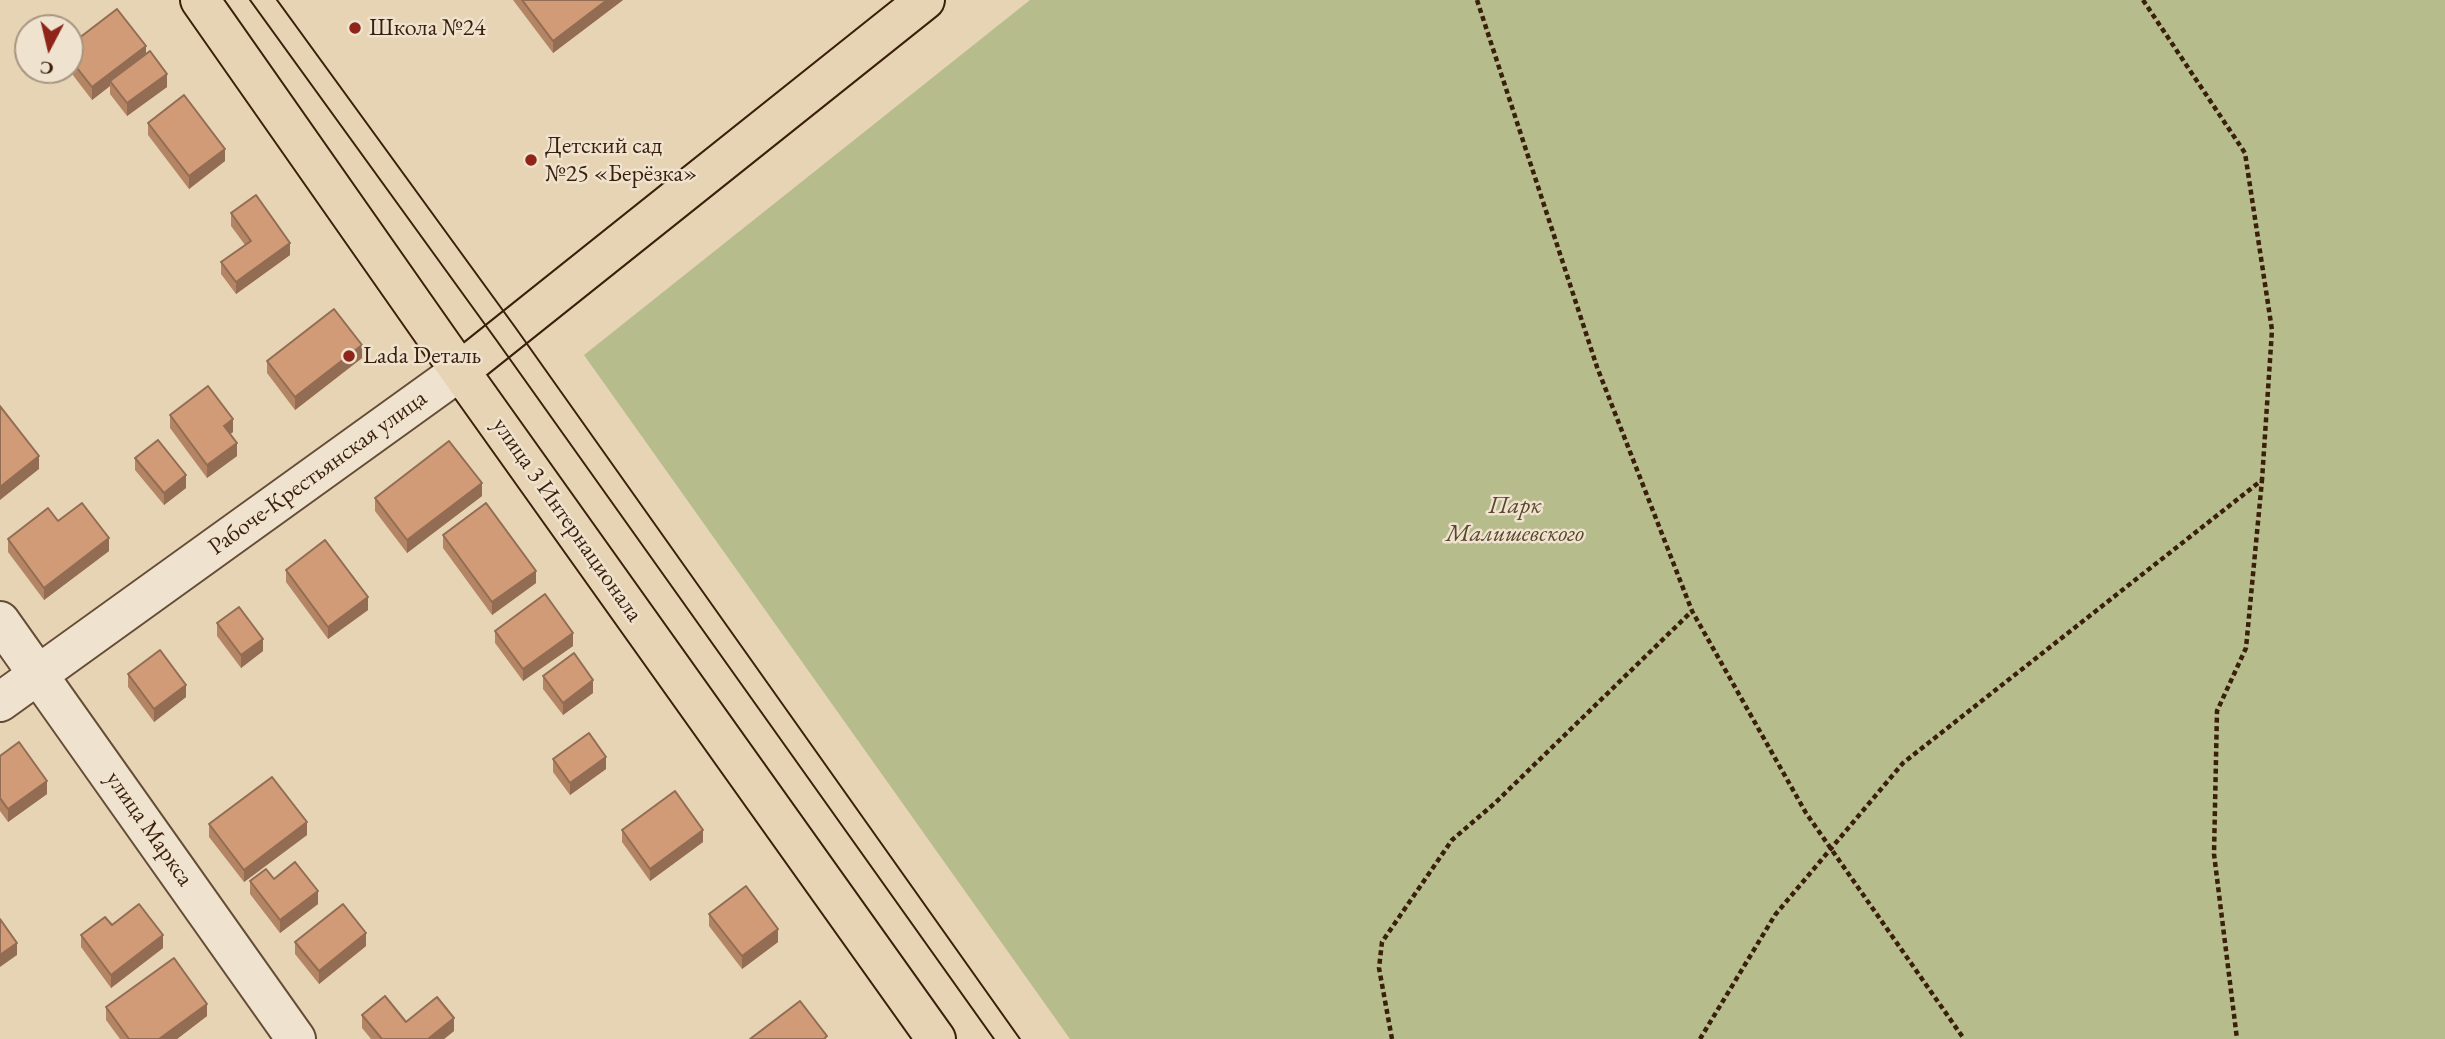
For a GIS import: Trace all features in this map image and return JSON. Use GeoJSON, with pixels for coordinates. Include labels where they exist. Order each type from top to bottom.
{"type":"FeatureCollection","features":[{"type":"Feature","properties":{"kind":"main road","name":"улица 3 Интернационала"},"geometry":{"type":"LineString","coordinates":[[201,0],[930,1037]]}},
{"type":"Feature","properties":{"kind":"main road","name":"Рабоче-Крестьянская улица"},"geometry":{"type":"LineString","coordinates":[[460,370],[925,0]]}},
{"type":"Feature","properties":{"kind":"street","name":"Рабоче-Крестьянская улица"},"geometry":{"type":"LineString","coordinates":[[0,702],[460,370]]}},
{"type":"Feature","properties":{"kind":"street","name":"улица Маркса"},"geometry":{"type":"LineString","coordinates":[[0,621],[296,1039]]}},
{"type":"Feature","properties":{"kind":"path"},"geometry":{"type":"LineString","coordinates":[[1477,0],[1597,367],[1692,611],[1807,813],[1964,1039]]}},
{"type":"Feature","properties":{"kind":"path"},"geometry":{"type":"LineString","coordinates":[[2143,0],[2245,153],[2272,330],[2262,481],[2246,648],[2217,711],[2214,854],[2237,1039]]}},
{"type":"Feature","properties":{"kind":"path"},"geometry":{"type":"LineString","coordinates":[[1700,1039],[1774,915],[1903,763],[2262,481]]}},
{"type":"Feature","properties":{"kind":"path"},"geometry":{"type":"LineString","coordinates":[[1392,1039],[1379,968],[1382,942],[1452,841],[1495,803],[1692,611]]}},
{"type":"Feature","properties":{"kind":"green space","name":"Парк Малишевского"},"geometry":{"type":"Polygon","coordinates":[[[1030,0],[2445,0],[2445,1039],[1070,1039],[584,355],[1030,0]]]}},
{"type":"Feature","properties":{"kind":"building"},"geometry":{"type":"Polygon","coordinates":[[[522,0],[607,0],[553,41],[522,0]]]}},
{"type":"Feature","properties":{"kind":"building"},"geometry":{"type":"Polygon","coordinates":[[[117,9],[146,46],[92,87],[84,77],[84,34],[117,9]]]}},
{"type":"Feature","properties":{"kind":"building"},"geometry":{"type":"Polygon","coordinates":[[[150,51],[167,74],[127,103],[110,81],[150,51]]]}},
{"type":"Feature","properties":{"kind":"building"},"geometry":{"type":"Polygon","coordinates":[[[184,95],[225,149],[189,176],[148,123],[184,95]]]}},
{"type":"Feature","properties":{"kind":"building"},"geometry":{"type":"Polygon","coordinates":[[[256,195],[290,243],[236,282],[221,262],[251,241],[231,213],[256,195]]]}},
{"type":"Feature","properties":{"kind":"building"},"geometry":{"type":"Polygon","coordinates":[[[334,309],[362,345],[295,397],[267,361],[334,309]]]}},
{"type":"Feature","properties":{"kind":"building"},"geometry":{"type":"Polygon","coordinates":[[[208,386],[233,419],[224,426],[237,443],[207,465],[170,415],[208,386]]]}},
{"type":"Feature","properties":{"kind":"building"},"geometry":{"type":"Polygon","coordinates":[[[0,406],[39,456],[0,487],[0,406]]]}},
{"type":"Feature","properties":{"kind":"building"},"geometry":{"type":"Polygon","coordinates":[[[158,440],[186,475],[164,493],[135,458],[158,440]]]}},
{"type":"Feature","properties":{"kind":"building"},"geometry":{"type":"Polygon","coordinates":[[[449,441],[482,483],[407,540],[375,498],[449,441]]]}},
{"type":"Feature","properties":{"kind":"building"},"geometry":{"type":"Polygon","coordinates":[[[82,503],[109,538],[44,588],[8,539],[48,508],[58,521],[82,503]]]}},
{"type":"Feature","properties":{"kind":"building"},"geometry":{"type":"Polygon","coordinates":[[[486,503],[536,571],[492,602],[443,535],[486,503]]]}},
{"type":"Feature","properties":{"kind":"building"},"geometry":{"type":"Polygon","coordinates":[[[325,540],[368,597],[328,627],[286,570],[325,540]]]}},
{"type":"Feature","properties":{"kind":"building"},"geometry":{"type":"Polygon","coordinates":[[[545,594],[573,633],[523,669],[495,631],[545,594]]]}},
{"type":"Feature","properties":{"kind":"building"},"geometry":{"type":"Polygon","coordinates":[[[239,607],[263,639],[241,655],[217,623],[239,607]]]}},
{"type":"Feature","properties":{"kind":"building"},"geometry":{"type":"Polygon","coordinates":[[[160,650],[186,685],[154,709],[128,674],[160,650]]]}},
{"type":"Feature","properties":{"kind":"building"},"geometry":{"type":"Polygon","coordinates":[[[574,653],[593,680],[563,703],[543,676],[574,653]]]}},
{"type":"Feature","properties":{"kind":"building"},"geometry":{"type":"Polygon","coordinates":[[[589,733],[606,757],[570,783],[553,759],[589,733]]]}},
{"type":"Feature","properties":{"kind":"building"},"geometry":{"type":"Polygon","coordinates":[[[19,742],[47,781],[8,809],[0,798],[0,756],[19,742]]]}},
{"type":"Feature","properties":{"kind":"building"},"geometry":{"type":"Polygon","coordinates":[[[272,777],[307,822],[244,870],[209,824],[272,777]]]}},
{"type":"Feature","properties":{"kind":"building"},"geometry":{"type":"Polygon","coordinates":[[[675,791],[703,830],[650,869],[622,830],[675,791]]]}},
{"type":"Feature","properties":{"kind":"building"},"geometry":{"type":"Polygon","coordinates":[[[295,862],[318,891],[280,920],[250,881],[266,869],[274,879],[295,862]]]}},
{"type":"Feature","properties":{"kind":"building"},"geometry":{"type":"Polygon","coordinates":[[[746,886],[778,929],[742,956],[709,914],[746,886]]]}},
{"type":"Feature","properties":{"kind":"building"},"geometry":{"type":"Polygon","coordinates":[[[139,904],[163,935],[111,975],[81,935],[105,917],[112,925],[139,904]]]}},
{"type":"Feature","properties":{"kind":"building"},"geometry":{"type":"Polygon","coordinates":[[[343,904],[366,933],[319,971],[295,942],[343,904]]]}},
{"type":"Feature","properties":{"kind":"building"},"geometry":{"type":"Polygon","coordinates":[[[0,919],[17,943],[0,955],[0,919]]]}},
{"type":"Feature","properties":{"kind":"building"},"geometry":{"type":"Polygon","coordinates":[[[174,958],[207,1004],[159,1039],[129,1039],[106,1007],[174,958]]]}},
{"type":"Feature","properties":{"kind":"building"},"geometry":{"type":"Polygon","coordinates":[[[385,996],[406,1022],[437,997],[454,1018],[428,1039],[382,1039],[362,1015],[385,996]]]}},
{"type":"Feature","properties":{"kind":"building"},"geometry":{"type":"Polygon","coordinates":[[[800,1001],[827,1036],[824,1039],[750,1039],[800,1001]]]}},
{"type":"Feature","properties":{"kind":"tram line"},"geometry":{"type":"LineString","coordinates":[[250,0],[497,341],[994,1039]]}},
{"type":"Feature","properties":{"kind":"tram line"},"geometry":{"type":"LineString","coordinates":[[277,0],[515,327],[1020,1039]]}},
{"type":"Feature","properties":{"kind":"place","name":"Школа №24"},"geometry":{"type":"Point","coordinates":[355,28]}},
{"type":"Feature","properties":{"kind":"place","name":"Детский сад №25 «Берёзка»"},"geometry":{"type":"Point","coordinates":[531,160]}},
{"type":"Feature","properties":{"kind":"place","name":"Lada Dеталь"},"geometry":{"type":"Point","coordinates":[349,356]}}]}
